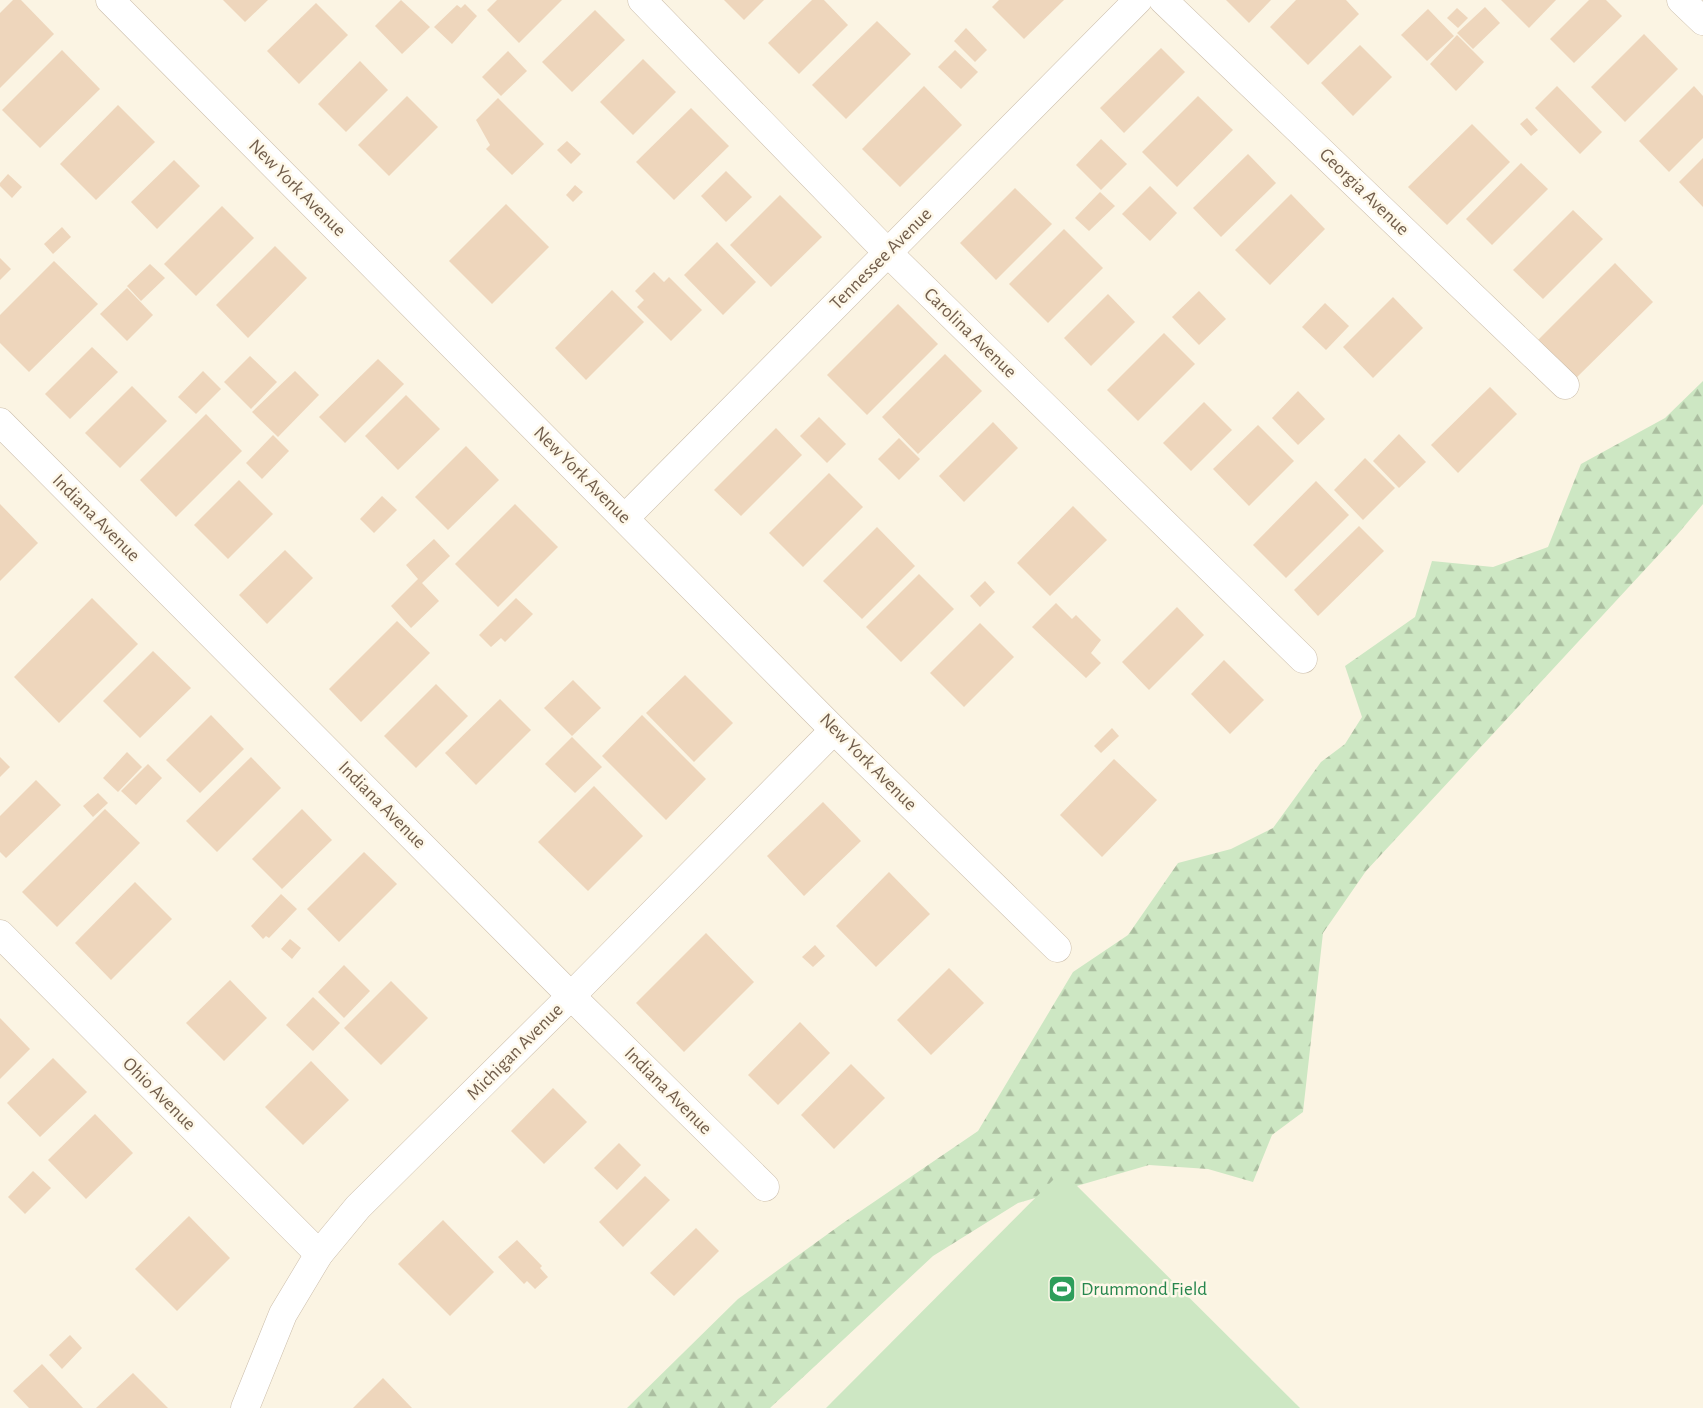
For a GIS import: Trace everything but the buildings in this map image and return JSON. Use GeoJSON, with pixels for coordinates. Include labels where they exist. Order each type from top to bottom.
{"type":"FeatureCollection","features":[{"type":"Feature","properties":{"kind":"street","name":"New York Avenue"},"geometry":{"type":"LineString","coordinates":[[110,0],[834,730],[1057,948]]}},
{"type":"Feature","properties":{"kind":"street","name":"Carolina Avenue"},"geometry":{"type":"LineString","coordinates":[[642,0],[887,252],[1303,659]]}},
{"type":"Feature","properties":{"kind":"street","name":"Tennessee Avenue"},"geometry":{"type":"LineString","coordinates":[[625,518],[1138,0]]}},
{"type":"Feature","properties":{"kind":"street","name":"Georgia Avenue"},"geometry":{"type":"LineString","coordinates":[[1163,0],[1565,385]]}},
{"type":"Feature","properties":{"kind":"street"},"geometry":{"type":"LineString","coordinates":[[1681,0],[1703,21]]}},
{"type":"Feature","properties":{"kind":"street","name":"Indiana Avenue"},"geometry":{"type":"LineString","coordinates":[[0,422],[571,996],[765,1187]]}},
{"type":"Feature","properties":{"kind":"street","name":"Michigan Avenue"},"geometry":{"type":"LineString","coordinates":[[244,1408],[283,1314],[318,1254],[358,1207],[571,996],[834,730]]}},
{"type":"Feature","properties":{"kind":"street","name":"Ohio Avenue"},"geometry":{"type":"LineString","coordinates":[[0,934],[318,1254]]}},
{"type":"Feature","properties":{"kind":"green space"},"geometry":{"type":"Polygon","coordinates":[[[1703,381],[1703,504],[1677,535],[1366,871],[1323,933],[1303,1112],[1272,1135],[1253,1182],[1208,1169],[1149,1165],[1018,1203],[933,1256],[770,1408],[627,1408],[738,1299],[843,1223],[978,1131],[1073,972],[1128,935],[1178,863],[1231,849],[1273,828],[1321,762],[1345,744],[1362,717],[1345,666],[1415,617],[1432,561],[1493,567],[1548,547],[1581,464],[1665,418],[1703,381]]]}},
{"type":"Feature","properties":{"kind":"green space","name":"Drummond Field"},"geometry":{"type":"Polygon","coordinates":[[[1062,1171],[1300,1408],[826,1408],[1062,1171]]]}},
{"type":"Feature","properties":{"kind":"place","name":"Drummond Field"},"geometry":{"type":"Point","coordinates":[1062,1289]}}]}
